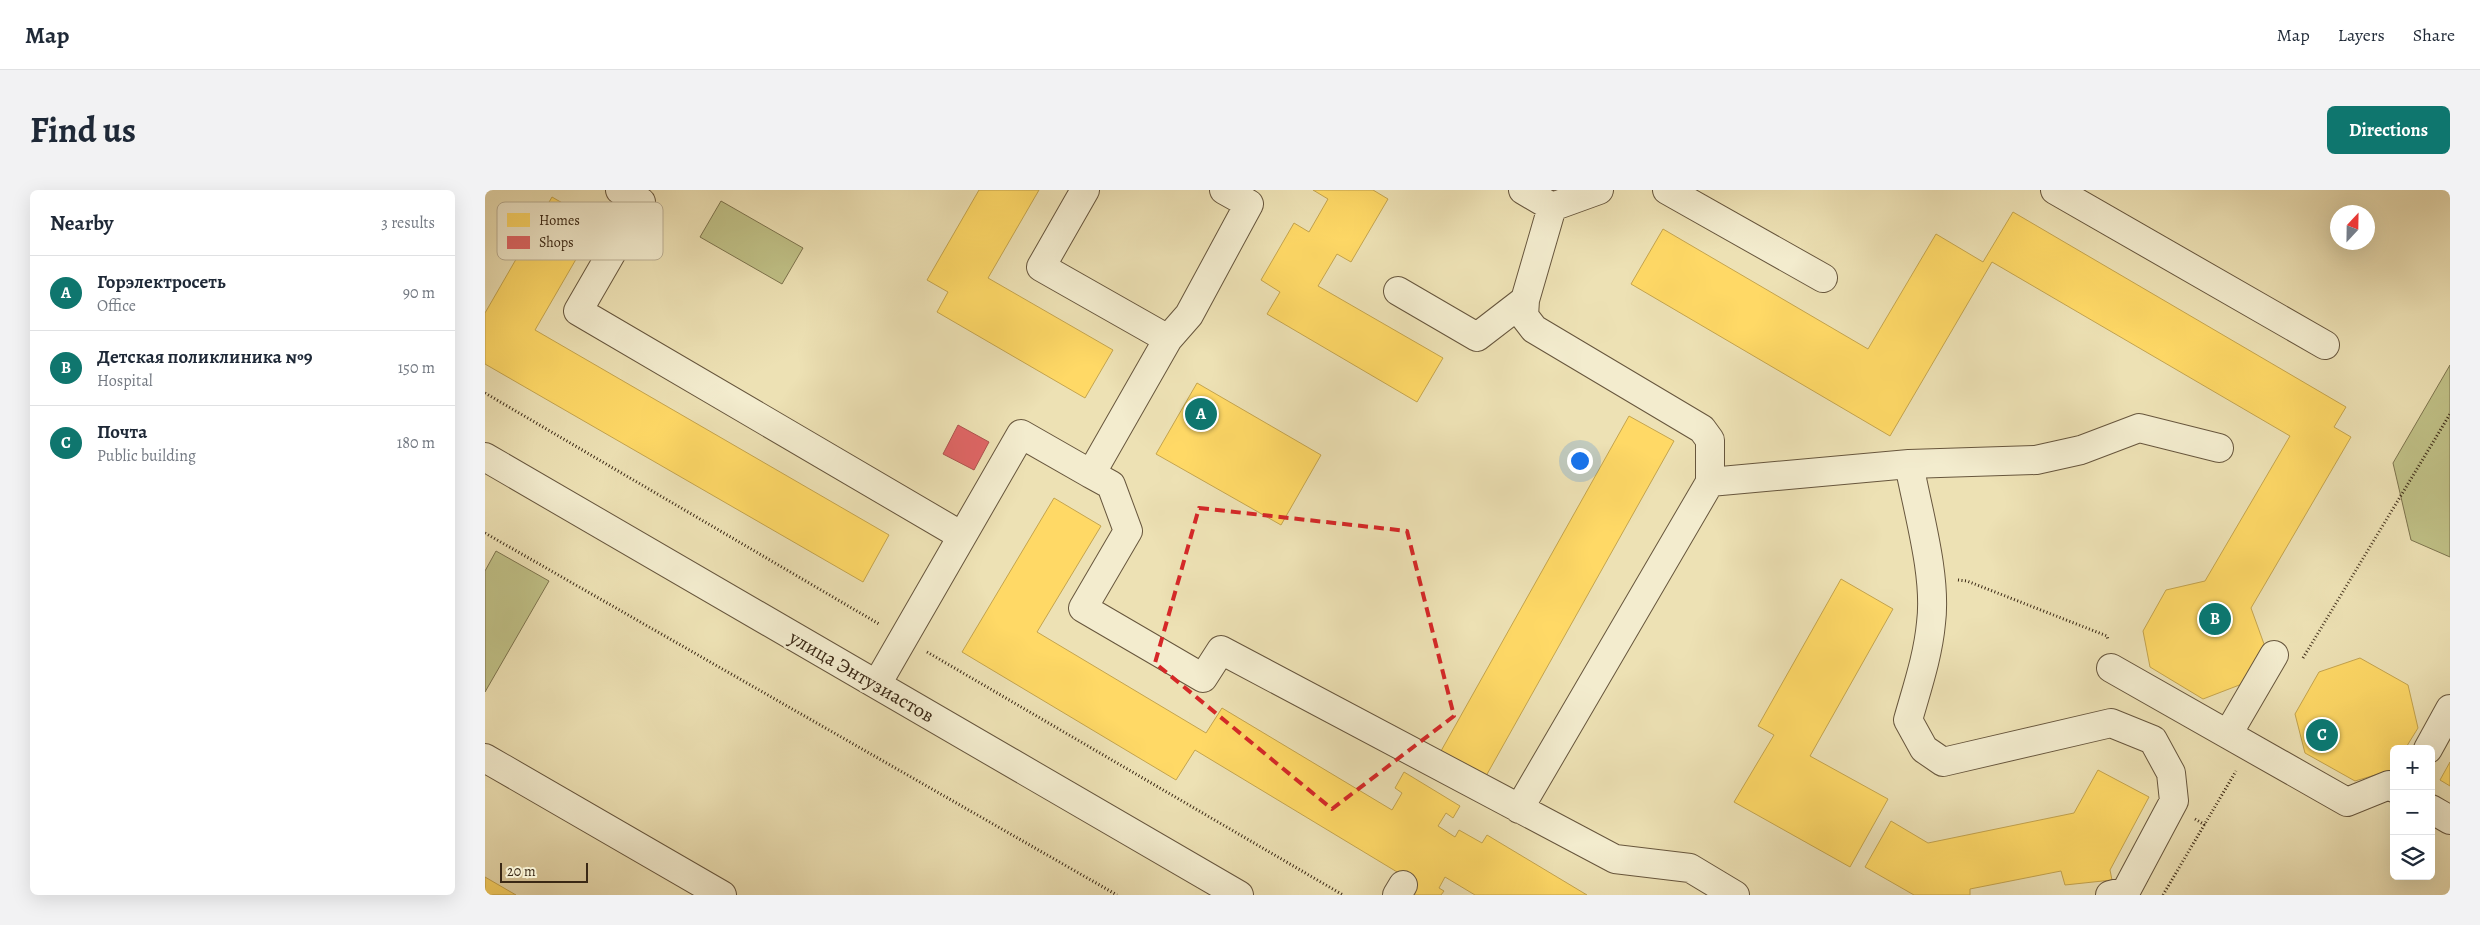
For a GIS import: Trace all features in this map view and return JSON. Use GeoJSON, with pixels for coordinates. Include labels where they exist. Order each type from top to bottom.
{"type":"FeatureCollection","features":[{"type":"Feature","properties":{"kind":"street"},"geometry":{"type":"LineString","coordinates":[[620,190],[641,202]]}},
{"type":"Feature","properties":{"kind":"street"},"geometry":{"type":"LineString","coordinates":[[1085,190],[1041,267],[1168,339]]}},
{"type":"Feature","properties":{"kind":"street"},"geometry":{"type":"LineString","coordinates":[[1091,474],[1168,339],[1189,315],[1249,204],[1224,190]]}},
{"type":"Feature","properties":{"kind":"street"},"geometry":{"type":"LineString","coordinates":[[1523,190],[1552,207]]}},
{"type":"Feature","properties":{"kind":"street"},"geometry":{"type":"LineString","coordinates":[[1552,207],[1599,190]]}},
{"type":"Feature","properties":{"kind":"street"},"geometry":{"type":"LineString","coordinates":[[1667,190],[1823,278]]}},
{"type":"Feature","properties":{"kind":"street"},"geometry":{"type":"LineString","coordinates":[[2055,190],[2325,345]]}},
{"type":"Feature","properties":{"kind":"street"},"geometry":{"type":"LineString","coordinates":[[1519,809],[1710,482],[1710,440],[1702,429],[1534,329],[1524,316],[1525,300],[1552,207]]}},
{"type":"Feature","properties":{"kind":"street"},"geometry":{"type":"LineString","coordinates":[[607,260],[578,311],[962,536]]}},
{"type":"Feature","properties":{"kind":"street"},"geometry":{"type":"LineString","coordinates":[[1398,291],[1477,337],[1525,300]]}},
{"type":"Feature","properties":{"kind":"street"},"geometry":{"type":"LineString","coordinates":[[1710,482],[1909,464],[2036,460],[2081,450],[2139,428],[2219,448]]}},
{"type":"Feature","properties":{"kind":"street"},"geometry":{"type":"LineString","coordinates":[[877,684],[1021,434],[1111,485],[1128,531],[1083,608],[1203,678],[1221,650],[1615,859],[1689,868],[1735,895]]}},
{"type":"Feature","properties":{"kind":"street","name":"улица Энтузиастов"},"geometry":{"type":"LineString","coordinates":[[485,457],[1239,895]]}},
{"type":"Feature","properties":{"kind":"street"},"geometry":{"type":"LineString","coordinates":[[1909,464],[1930,577],[1932,622],[1922,672],[1907,720],[1924,749],[1943,762],[2111,723],[2153,740],[2171,773],[2174,801],[2126,891],[2110,895]]}},
{"type":"Feature","properties":{"kind":"street"},"geometry":{"type":"LineString","coordinates":[[2239,740],[2274,656]]}},
{"type":"Feature","properties":{"kind":"street"},"geometry":{"type":"LineString","coordinates":[[2111,668],[2347,802],[2390,786]]}},
{"type":"Feature","properties":{"kind":"street"},"geometry":{"type":"LineString","coordinates":[[2430,745],[2450,709]]}},
{"type":"Feature","properties":{"kind":"street"},"geometry":{"type":"LineString","coordinates":[[485,758],[722,895]]}},
{"type":"Feature","properties":{"kind":"street"},"geometry":{"type":"LineString","coordinates":[[2435,811],[2450,820]]}},
{"type":"Feature","properties":{"kind":"path"},"geometry":{"type":"LineString","coordinates":[[2300,662],[2450,414]]}},
{"type":"Feature","properties":{"kind":"path"},"geometry":{"type":"LineString","coordinates":[[485,533],[1117,895]]}},
{"type":"Feature","properties":{"kind":"path"},"geometry":{"type":"LineString","coordinates":[[1930,577],[1967,581],[2107,636],[2111,668]]}},
{"type":"Feature","properties":{"kind":"path"},"geometry":{"type":"LineString","coordinates":[[2163,895],[2239,740]]}},
{"type":"Feature","properties":{"kind":"highlighted area"},"geometry":{"type":"Polygon","coordinates":[[[1199,508],[1407,531],[1454,716],[1332,809],[1155,663],[1199,508]]]}},
{"type":"Feature","properties":{"kind":"green space"},"geometry":{"type":"Polygon","coordinates":[[[721,201],[803,248],[782,284],[700,237],[721,201]]]}},
{"type":"Feature","properties":{"kind":"green space"},"geometry":{"type":"Polygon","coordinates":[[[2450,365],[2450,557],[2411,540],[2393,463],[2450,365]]]}},
{"type":"Feature","properties":{"kind":"green space"},"geometry":{"type":"Polygon","coordinates":[[[496,551],[549,581],[485,692],[485,571],[496,551]]]}},
{"type":"Feature","properties":{"kind":"building: Homes"},"geometry":{"type":"Polygon","coordinates":[[[979,190],[1039,190],[988,278],[1113,350],[1085,398],[937,312],[948,292],[927,280],[979,190]]]}},
{"type":"Feature","properties":{"kind":"building: Homes"},"geometry":{"type":"Polygon","coordinates":[[[1313,190],[1373,190],[1388,199],[1351,262],[1337,254],[1318,286],[1443,358],[1417,402],[1267,314],[1280,292],[1261,280],[1294,223],[1309,232],[1328,199],[1313,190]]]}},
{"type":"Feature","properties":{"kind":"building: Homes"},"geometry":{"type":"Polygon","coordinates":[[[552,197],[561,202],[549,202],[552,197]]]}},
{"type":"Feature","properties":{"kind":"building: Homes"},"geometry":{"type":"Polygon","coordinates":[[[2013,212],[2346,407],[2334,427],[2351,437],[2251,608],[2264,644],[2242,684],[2203,699],[2150,667],[2143,631],[2166,590],[2205,581],[2290,436],[1992,262],[1890,436],[1631,284],[1663,229],[1868,349],[1936,234],[1983,262],[2013,212]]]}},
{"type":"Feature","properties":{"kind":"building: Homes"},"geometry":{"type":"Polygon","coordinates":[[[516,260],[576,260],[535,330],[889,535],[863,582],[485,364],[485,313],[516,260]]]}},
{"type":"Feature","properties":{"kind":"building: Homes"},"geometry":{"type":"Polygon","coordinates":[[[1197,383],[1321,455],[1281,525],[1156,454],[1197,383]]]}},
{"type":"Feature","properties":{"kind":"building: Homes"},"geometry":{"type":"Polygon","coordinates":[[[1629,416],[1674,441],[1486,776],[1441,751],[1629,416]]]}},
{"type":"Feature","properties":{"kind":"building: Homes"},"geometry":{"type":"Polygon","coordinates":[[[1054,498],[1101,526],[1037,632],[1206,733],[1222,708],[1392,810],[1402,793],[1395,788],[1404,772],[1460,806],[1453,818],[1446,813],[1438,826],[1455,837],[1459,830],[1482,843],[1487,835],[1587,895],[1475,895],[1445,877],[1439,888],[1444,891],[1441,895],[1410,895],[1412,881],[1195,750],[1176,780],[962,652],[1054,498]]]}},
{"type":"Feature","properties":{"kind":"building: Homes"},"geometry":{"type":"Polygon","coordinates":[[[1841,579],[1893,609],[1810,756],[1888,799],[1850,867],[1734,802],[1774,735],[1758,726],[1841,579]]]}},
{"type":"Feature","properties":{"kind":"building: Homes"},"geometry":{"type":"Polygon","coordinates":[[[2360,658],[2408,685],[2418,728],[2407,745],[2390,745],[2390,771],[2355,781],[2305,753],[2295,714],[2319,672],[2360,658]]]}},
{"type":"Feature","properties":{"kind":"building: Homes"},"geometry":{"type":"Polygon","coordinates":[[[2450,762],[2450,786],[2440,780],[2450,762]]]}},
{"type":"Feature","properties":{"kind":"building: Homes"},"geometry":{"type":"Polygon","coordinates":[[[2098,770],[2149,797],[2110,870],[2112,880],[2065,885],[2061,871],[1970,889],[1970,895],[1914,895],[1865,867],[1891,821],[1928,843],[2074,813],[2098,770]]]}},
{"type":"Feature","properties":{"kind":"building: Homes"},"geometry":{"type":"Polygon","coordinates":[[[485,877],[516,895],[485,895],[485,877]]]}},
{"type":"Feature","properties":{"kind":"building: Shops"},"geometry":{"type":"Polygon","coordinates":[[[958,425],[989,442],[974,470],[943,454],[958,425]]]}},
{"type":"Feature","properties":{"kind":"place","name":"Горэлектросеть"},"geometry":{"type":"Point","coordinates":[1201,414]}},
{"type":"Feature","properties":{"kind":"place","name":"Детская поликлиника №9"},"geometry":{"type":"Point","coordinates":[2215,619]}},
{"type":"Feature","properties":{"kind":"place","name":"Почта"},"geometry":{"type":"Point","coordinates":[2322,735]}}]}
